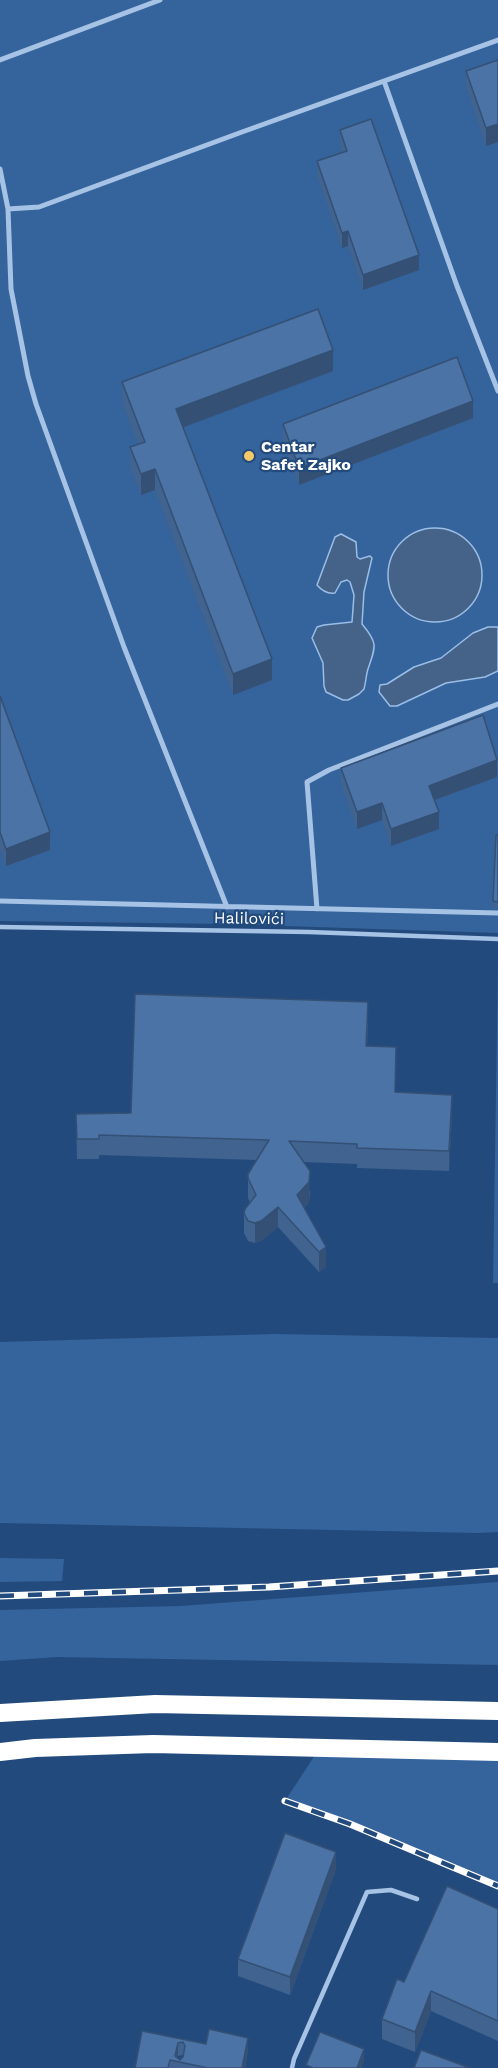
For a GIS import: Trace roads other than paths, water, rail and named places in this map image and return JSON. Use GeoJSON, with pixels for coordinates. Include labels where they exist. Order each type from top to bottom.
{"type":"FeatureCollection","features":[{"type":"Feature","properties":{"kind":"highway"},"geometry":{"type":"LineString","coordinates":[[0,1713],[154,1704],[498,1711]]}},
{"type":"Feature","properties":{"kind":"highway"},"geometry":{"type":"LineString","coordinates":[[0,1752],[35,1748],[153,1744],[498,1752]]}},
{"type":"Feature","properties":{"kind":"street"},"geometry":{"type":"LineString","coordinates":[[0,60],[160,0]]}},
{"type":"Feature","properties":{"kind":"street"},"geometry":{"type":"LineString","coordinates":[[8,208],[39,207],[498,40]]}},
{"type":"Feature","properties":{"kind":"street"},"geometry":{"type":"LineString","coordinates":[[384,81],[453,276],[498,391]]}},
{"type":"Feature","properties":{"kind":"street"},"geometry":{"type":"LineString","coordinates":[[0,169],[8,208],[11,290],[28,376],[36,404],[124,647],[227,907]]}},
{"type":"Feature","properties":{"kind":"street"},"geometry":{"type":"LineString","coordinates":[[317,909],[307,782],[329,770],[498,704]]}},
{"type":"Feature","properties":{"kind":"street"},"geometry":{"type":"LineString","coordinates":[[0,901],[498,914]]}},
{"type":"Feature","properties":{"kind":"lane","name":"Halilovići"},"geometry":{"type":"LineString","coordinates":[[0,927],[298,932],[498,939]]}},
{"type":"Feature","properties":{"kind":"lane"},"geometry":{"type":"LineString","coordinates":[[292,2068],[367,1892],[391,1890],[417,1899]]}},
{"type":"Feature","properties":{"kind":"railway"},"geometry":{"type":"LineString","coordinates":[[0,1596],[269,1587],[498,1571]]}},
{"type":"Feature","properties":{"kind":"railway"},"geometry":{"type":"LineString","coordinates":[[285,1801],[350,1824],[498,1886]]}},
{"type":"Feature","properties":{"kind":"place","name":"Centar Safet Zajko"},"geometry":{"type":"Point","coordinates":[249,456]}}]}
